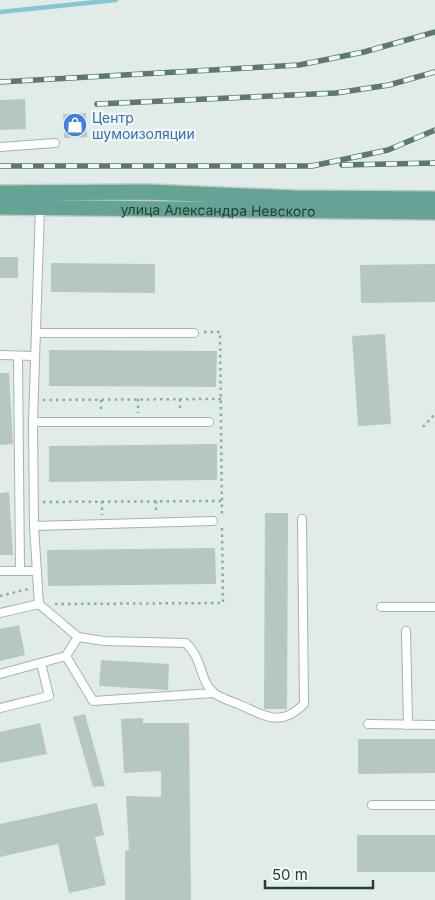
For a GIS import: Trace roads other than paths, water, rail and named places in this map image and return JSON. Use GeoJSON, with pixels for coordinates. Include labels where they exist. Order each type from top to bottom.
{"type":"FeatureCollection","features":[{"type":"Feature","properties":{"kind":"main road"},"geometry":{"type":"LineString","coordinates":[[0,193],[148,192],[295,198],[435,199]]}},
{"type":"Feature","properties":{"kind":"main road","name":"улица Александра Невского"},"geometry":{"type":"LineString","coordinates":[[0,206],[435,212]]}},
{"type":"Feature","properties":{"kind":"lane"},"geometry":{"type":"LineString","coordinates":[[0,147],[55,143]]}},
{"type":"Feature","properties":{"kind":"lane"},"geometry":{"type":"LineString","coordinates":[[40,207],[33,422],[34,526],[39,604],[78,637],[104,640],[186,643],[196,652],[202,674],[214,693]]}},
{"type":"Feature","properties":{"kind":"lane"},"geometry":{"type":"LineString","coordinates":[[36,334],[194,332]]}},
{"type":"Feature","properties":{"kind":"lane"},"geometry":{"type":"LineString","coordinates":[[0,355],[35,356]]}},
{"type":"Feature","properties":{"kind":"lane"},"geometry":{"type":"LineString","coordinates":[[18,356],[20,571]]}},
{"type":"Feature","properties":{"kind":"lane"},"geometry":{"type":"LineString","coordinates":[[33,422],[209,422]]}},
{"type":"Feature","properties":{"kind":"lane"},"geometry":{"type":"LineString","coordinates":[[66,656],[93,701],[214,693],[270,719],[292,716],[304,704],[302,519]]}},
{"type":"Feature","properties":{"kind":"lane"},"geometry":{"type":"LineString","coordinates":[[34,526],[213,521]]}},
{"type":"Feature","properties":{"kind":"lane"},"geometry":{"type":"LineString","coordinates":[[0,571],[37,571]]}},
{"type":"Feature","properties":{"kind":"lane"},"geometry":{"type":"LineString","coordinates":[[0,612],[39,604]]}},
{"type":"Feature","properties":{"kind":"lane"},"geometry":{"type":"LineString","coordinates":[[380,607],[435,606]]}},
{"type":"Feature","properties":{"kind":"lane"},"geometry":{"type":"LineString","coordinates":[[406,631],[408,725]]}},
{"type":"Feature","properties":{"kind":"lane"},"geometry":{"type":"LineString","coordinates":[[0,674],[66,656],[78,637]]}},
{"type":"Feature","properties":{"kind":"lane"},"geometry":{"type":"LineString","coordinates":[[0,708],[49,696],[41,663]]}},
{"type":"Feature","properties":{"kind":"lane"},"geometry":{"type":"LineString","coordinates":[[368,724],[435,725]]}},
{"type":"Feature","properties":{"kind":"lane"},"geometry":{"type":"LineString","coordinates":[[372,805],[435,805]]}},
{"type":"Feature","properties":{"kind":"waterway"},"geometry":{"type":"LineString","coordinates":[[0,12],[116,0]]}},
{"type":"Feature","properties":{"kind":"railway"},"geometry":{"type":"LineString","coordinates":[[0,82],[299,65],[364,52],[435,32]]}},
{"type":"Feature","properties":{"kind":"railway"},"geometry":{"type":"LineString","coordinates":[[97,104],[336,93],[389,85],[435,72]]}},
{"type":"Feature","properties":{"kind":"railway"},"geometry":{"type":"LineString","coordinates":[[0,166],[312,166],[388,150],[435,130]]}},
{"type":"Feature","properties":{"kind":"railway"},"geometry":{"type":"LineString","coordinates":[[342,165],[435,163]]}},
{"type":"Feature","properties":{"kind":"place","name":"Центр шумоизоляции"},"geometry":{"type":"Point","coordinates":[75,125]}}]}
